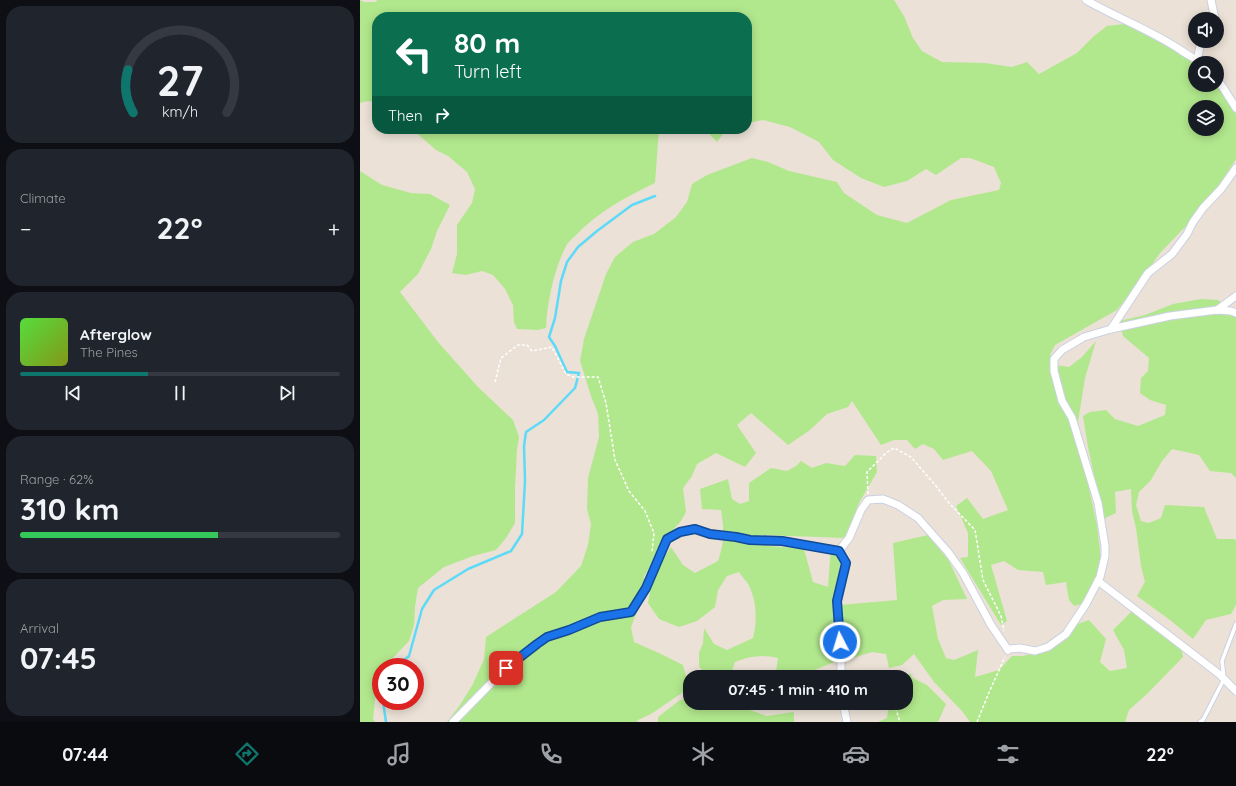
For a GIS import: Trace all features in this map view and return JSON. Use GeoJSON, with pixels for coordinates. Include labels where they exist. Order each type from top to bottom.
{"type":"FeatureCollection","features":[{"type":"Feature","properties":{"kind":"street"},"geometry":{"type":"LineString","coordinates":[[1086,0],[1116,16],[1146,29],[1166,40],[1189,56]]}},
{"type":"Feature","properties":{"kind":"street"},"geometry":{"type":"LineString","coordinates":[[1211,0],[1214,12]]}},
{"type":"Feature","properties":{"kind":"street"},"geometry":{"type":"LineString","coordinates":[[1224,89],[1236,108]]}},
{"type":"Feature","properties":{"kind":"street"},"geometry":{"type":"LineString","coordinates":[[1111,329],[1148,273],[1172,254],[1203,208],[1236,168]]}},
{"type":"Feature","properties":{"kind":"street"},"geometry":{"type":"LineString","coordinates":[[1217,310],[1236,296]]}},
{"type":"Feature","properties":{"kind":"street"},"geometry":{"type":"LineString","coordinates":[[839,551],[849,538],[861,510],[868,500],[883,499],[898,505],[918,518],[948,552],[963,573],[991,625],[1008,650],[1009,648],[1020,648],[1035,651],[1048,647],[1066,634],[1086,604],[1098,581],[1105,556],[1105,546],[1098,503],[1072,418],[1062,401],[1054,371],[1054,359],[1062,350],[1084,337],[1111,329],[1170,316],[1217,310],[1236,312]]}},
{"type":"Feature","properties":{"kind":"street"},"geometry":{"type":"LineString","coordinates":[[453,722],[506,668],[547,637],[569,630],[600,617],[631,612],[646,588],[667,539],[680,532],[695,529],[710,534],[750,540],[782,541],[839,551],[846,563],[837,601],[842,654],[841,670]]}},
{"type":"Feature","properties":{"kind":"street"},"geometry":{"type":"LineString","coordinates":[[1098,581],[1219,674],[1236,691]]}},
{"type":"Feature","properties":{"kind":"street"},"geometry":{"type":"LineString","coordinates":[[844,710],[847,722]]}},
{"type":"Feature","properties":{"kind":"lane"},"geometry":{"type":"LineString","coordinates":[[1200,722],[1203,720],[1224,679],[1222,661],[1236,624]]}},
{"type":"Feature","properties":{"kind":"path"},"geometry":{"type":"LineString","coordinates":[[495,382],[501,358],[518,345],[527,345],[532,351],[552,347],[566,374],[573,377],[598,377],[606,403],[615,460],[629,491],[645,511],[654,533],[652,554]]}},
{"type":"Feature","properties":{"kind":"path"},"geometry":{"type":"LineString","coordinates":[[868,500],[867,472],[886,453],[894,448],[911,457],[936,486],[949,504],[975,530],[983,580],[1001,616],[1006,636]]}},
{"type":"Feature","properties":{"kind":"path"},"geometry":{"type":"LineString","coordinates":[[978,722],[990,690],[1008,650]]}},
{"type":"Feature","properties":{"kind":"path"},"geometry":{"type":"LineString","coordinates":[[896,710],[900,722]]}},
{"type":"Feature","properties":{"kind":"green space"},"geometry":{"type":"Polygon","coordinates":[[[360,0],[364,2],[376,2],[377,0],[894,0],[904,16],[913,38],[922,51],[942,62],[985,63],[1012,67],[1027,62],[1039,74],[1077,53],[1094,36],[1107,26],[1133,23],[1188,58],[1188,92],[1224,92],[1236,114],[1236,159],[1219,185],[1206,210],[1182,230],[1160,253],[1139,283],[1117,310],[1055,345],[1050,355],[1056,365],[1069,367],[1082,357],[1096,341],[1085,378],[1078,422],[1086,475],[1097,525],[1101,560],[1095,584],[1082,604],[1074,606],[1069,600],[1066,582],[1046,585],[1043,572],[1018,570],[1004,561],[991,565],[1007,621],[1001,625],[960,558],[968,557],[968,533],[956,506],[967,498],[983,519],[1008,510],[991,471],[972,451],[943,460],[934,449],[923,444],[915,449],[907,440],[894,440],[881,445],[852,401],[848,407],[827,414],[810,430],[788,445],[751,413],[737,425],[756,453],[745,467],[716,453],[697,464],[692,476],[683,488],[686,512],[681,521],[663,541],[644,577],[643,596],[631,627],[634,642],[683,665],[684,670],[683,670],[683,692],[637,722],[447,722],[473,684],[484,659],[486,637],[556,592],[581,566],[588,545],[591,524],[587,509],[588,478],[599,437],[598,414],[580,361],[584,339],[606,274],[615,257],[633,242],[654,234],[676,217],[687,202],[692,184],[707,175],[752,158],[768,162],[789,171],[837,182],[844,193],[877,215],[907,223],[951,200],[999,190],[1001,183],[994,167],[970,158],[961,158],[936,175],[926,169],[907,181],[884,187],[861,178],[833,160],[819,142],[790,127],[763,120],[752,122],[752,12],[372,12],[372,102],[368,101],[360,103],[360,0]]]}},
{"type":"Feature","properties":{"kind":"green space"},"geometry":{"type":"Polygon","coordinates":[[[418,134],[659,134],[655,183],[623,199],[603,212],[585,226],[569,242],[562,255],[555,276],[548,308],[546,328],[538,330],[517,329],[514,322],[513,305],[505,289],[493,275],[482,271],[466,275],[452,273],[457,254],[457,225],[472,203],[475,189],[467,172],[448,156],[436,150],[418,134]]]}},
{"type":"Feature","properties":{"kind":"green space"},"geometry":{"type":"Polygon","coordinates":[[[710,134],[723,134],[717,142],[710,134]]]}},
{"type":"Feature","properties":{"kind":"green space"},"geometry":{"type":"Polygon","coordinates":[[[360,171],[382,185],[411,193],[430,194],[450,205],[437,231],[431,249],[418,274],[400,292],[438,342],[478,387],[513,420],[519,437],[515,488],[515,523],[506,538],[496,550],[473,556],[444,567],[418,588],[414,625],[409,641],[393,658],[372,658],[372,710],[374,710],[373,719],[375,722],[360,722],[360,171]]]}},
{"type":"Feature","properties":{"kind":"green space"},"geometry":{"type":"Polygon","coordinates":[[[1201,299],[1218,300],[1236,312],[1236,478],[1231,473],[1210,471],[1199,455],[1172,449],[1162,461],[1151,480],[1139,492],[1136,505],[1141,521],[1149,523],[1161,518],[1165,505],[1204,507],[1217,539],[1236,540],[1236,605],[1231,614],[1206,620],[1193,639],[1137,596],[1145,582],[1132,511],[1131,489],[1115,492],[1116,513],[1101,520],[1097,489],[1083,416],[1090,412],[1106,410],[1115,419],[1138,426],[1165,415],[1166,405],[1150,400],[1140,393],[1141,378],[1148,371],[1149,358],[1123,336],[1119,321],[1145,315],[1173,304],[1201,299]]]}},
{"type":"Feature","properties":{"kind":"green space"},"geometry":{"type":"Polygon","coordinates":[[[855,455],[876,456],[877,472],[859,503],[845,538],[762,535],[760,545],[804,549],[813,582],[828,587],[831,546],[843,547],[840,605],[897,600],[893,543],[928,535],[949,561],[967,599],[943,600],[932,606],[938,639],[946,658],[954,660],[978,650],[975,677],[999,670],[1012,656],[1023,656],[1049,649],[1075,625],[1089,620],[1106,639],[1100,662],[1110,671],[1127,668],[1124,650],[1113,630],[1132,611],[1180,642],[1183,657],[1129,710],[1125,722],[970,722],[962,711],[934,682],[914,654],[902,665],[889,668],[886,654],[872,652],[856,657],[842,659],[814,670],[776,670],[778,658],[756,656],[735,662],[732,670],[702,670],[699,666],[699,653],[703,643],[704,628],[714,644],[727,650],[753,638],[756,619],[752,594],[749,586],[739,572],[727,576],[718,590],[715,607],[697,621],[679,627],[659,619],[648,603],[651,586],[661,563],[671,547],[683,565],[695,573],[718,561],[723,536],[721,510],[702,509],[700,489],[728,479],[732,499],[740,504],[749,501],[749,483],[771,468],[787,471],[801,461],[812,468],[826,463],[845,466],[855,455]]]}},
{"type":"Feature","properties":{"kind":"green space"},"geometry":{"type":"Polygon","coordinates":[[[913,678],[927,685],[946,704],[938,722],[878,722],[887,718],[888,710],[913,710],[913,678]]]}},
{"type":"Feature","properties":{"kind":"green space"},"geometry":{"type":"Polygon","coordinates":[[[683,699],[683,710],[750,710],[767,716],[794,712],[794,722],[658,722],[658,717],[680,700],[683,699]]]}},
{"type":"Feature","properties":{"kind":"waterway"},"geometry":{"type":"LineString","coordinates":[[407,658],[409,656],[422,609],[434,590],[468,569],[511,551],[522,534],[525,481],[524,446],[526,432],[544,420],[575,388],[579,373],[567,372],[555,346],[549,337],[555,318],[561,281],[567,262],[578,247],[597,231],[632,205],[655,196]]}},
{"type":"Feature","properties":{"kind":"waterway"},"geometry":{"type":"LineString","coordinates":[[384,710],[386,722]]}},
{"type":"Feature","properties":{"kind":"route"},"geometry":{"type":"LineString","coordinates":[[506,668],[547,637],[569,630],[600,617],[631,612],[646,588],[667,539],[680,532],[695,529],[710,534],[750,540],[782,541],[839,551],[846,563],[837,601],[840,642]]}}]}
